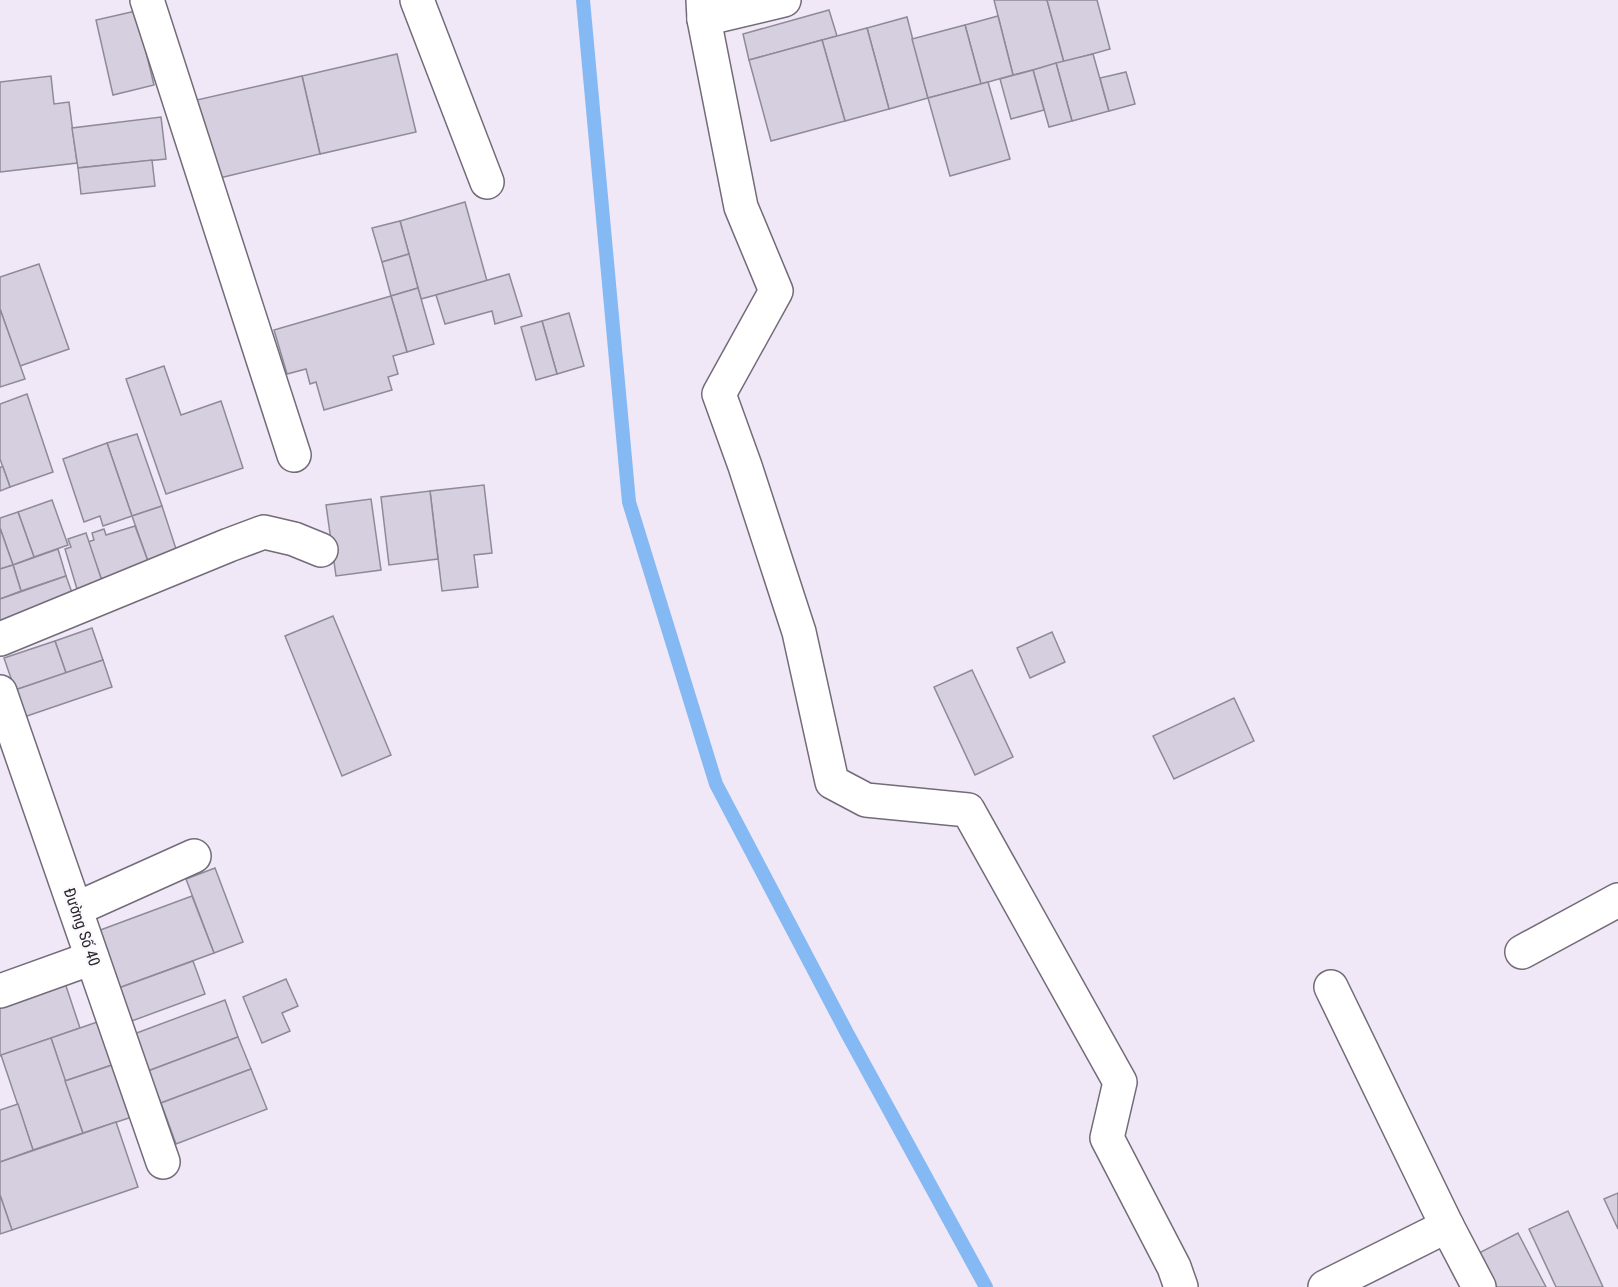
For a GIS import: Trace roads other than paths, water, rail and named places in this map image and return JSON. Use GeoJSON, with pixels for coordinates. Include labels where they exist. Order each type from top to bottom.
{"type":"FeatureCollection","features":[{"type":"Feature","properties":{"kind":"street"},"geometry":{"type":"LineString","coordinates":[[147,0],[294,455]]}},
{"type":"Feature","properties":{"kind":"street"},"geometry":{"type":"LineString","coordinates":[[417,0],[487,182]]}},
{"type":"Feature","properties":{"kind":"street"},"geometry":{"type":"LineString","coordinates":[[784,0],[704,10],[741,207],[776,291],[719,394],[799,632],[832,782],[866,800],[968,810],[1120,1082],[1107,1138],[1174,1267],[1181,1287]]}},
{"type":"Feature","properties":{"kind":"street"},"geometry":{"type":"LineString","coordinates":[[0,639],[229,544],[264,532],[294,539],[321,550]]}},
{"type":"Feature","properties":{"kind":"street","name":"Đường Số 40"},"geometry":{"type":"LineString","coordinates":[[0,692],[163,1162]]}},
{"type":"Feature","properties":{"kind":"street"},"geometry":{"type":"LineString","coordinates":[[75,909],[194,856]]}},
{"type":"Feature","properties":{"kind":"street"},"geometry":{"type":"LineString","coordinates":[[1522,952],[1618,900]]}},
{"type":"Feature","properties":{"kind":"street"},"geometry":{"type":"LineString","coordinates":[[0,991],[92,958]]}},
{"type":"Feature","properties":{"kind":"street"},"geometry":{"type":"LineString","coordinates":[[1331,987],[1479,1287]]}},
{"type":"Feature","properties":{"kind":"street"},"geometry":{"type":"LineString","coordinates":[[1325,1287],[1447,1226]]}},
{"type":"Feature","properties":{"kind":"waterway"},"geometry":{"type":"LineString","coordinates":[[583,0],[629,502],[716,784],[847,1033],[986,1287]]}}]}
